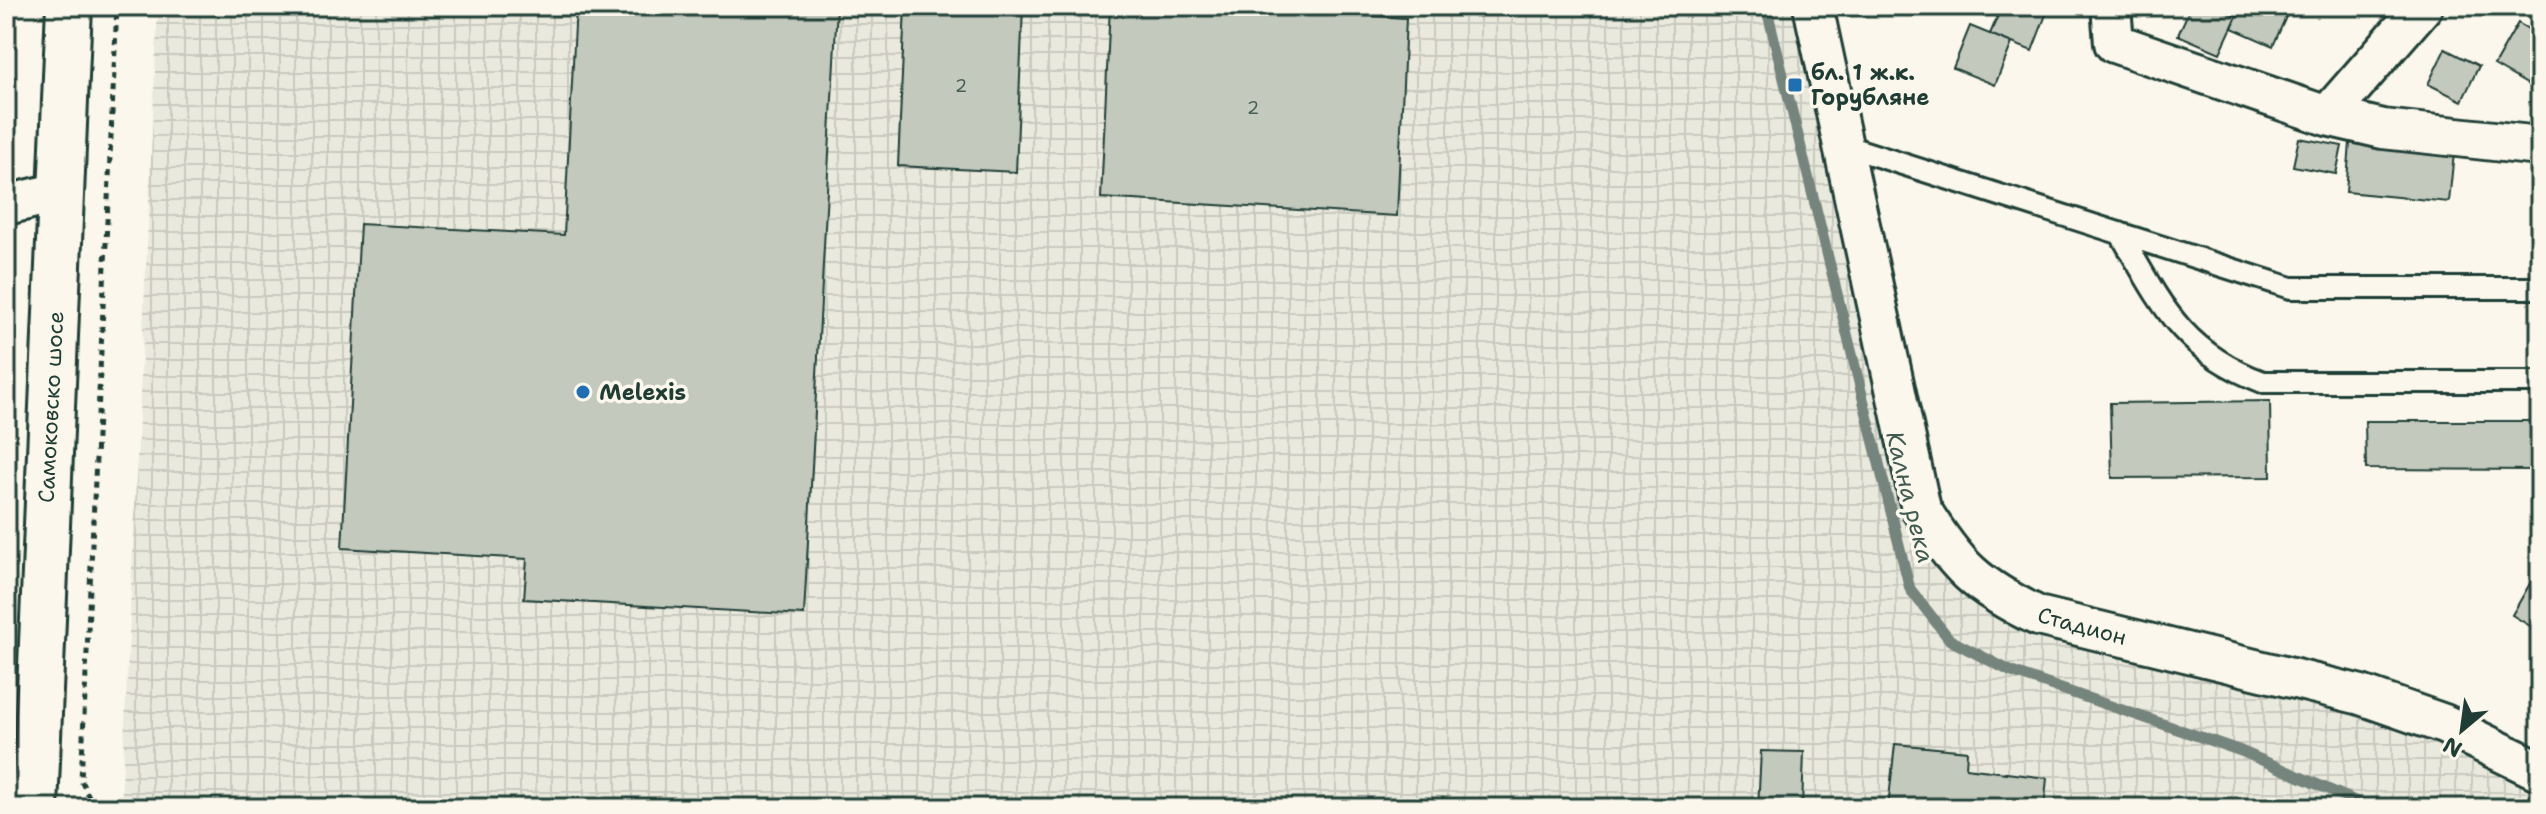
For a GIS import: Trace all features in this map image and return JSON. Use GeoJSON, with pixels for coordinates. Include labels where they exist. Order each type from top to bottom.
{"type":"FeatureCollection","features":[{"type":"Feature","properties":{"kind":"main road","name":"Самоковско шосе"},"geometry":{"type":"LineString","coordinates":[[35,808],[69,6]]}},
{"type":"Feature","properties":{"kind":"street","name":"Стадион"},"geometry":{"type":"LineString","coordinates":[[1813,6],[1921,509],[1951,557],[1995,595],[2038,616],[2361,695],[2444,724],[2540,771]]}},
{"type":"Feature","properties":{"kind":"street"},"geometry":{"type":"LineString","coordinates":[[2111,6],[2114,43],[2327,116],[2383,129],[2540,146]]}},
{"type":"Feature","properties":{"kind":"street"},"geometry":{"type":"LineString","coordinates":[[2327,116],[2423,6]]}},
{"type":"Feature","properties":{"kind":"street"},"geometry":{"type":"LineString","coordinates":[[6,205],[60,192]]}},
{"type":"Feature","properties":{"kind":"lane"},"geometry":{"type":"LineString","coordinates":[[1843,145],[2291,288],[2540,288]]}},
{"type":"Feature","properties":{"kind":"lane"},"geometry":{"type":"LineString","coordinates":[[2120,233],[2163,309],[2190,338],[2227,369],[2263,382],[2540,382]]}},
{"type":"Feature","properties":{"kind":"path"},"geometry":{"type":"LineString","coordinates":[[95,808],[81,781],[117,6]]}},
{"type":"Feature","properties":{"kind":"shaded area"},"geometry":{"type":"Polygon","coordinates":[[[158,6],[1813,6],[1921,509],[1995,595],[2361,695],[2540,771],[2540,808],[121,808],[158,6]]]}},
{"type":"Feature","properties":{"kind":"building","name":"Мelexis"},"geometry":{"type":"Polygon","coordinates":[[[576,6],[837,6],[804,615],[524,599],[527,559],[342,548],[360,224],[564,235],[576,6]]]}},
{"type":"Feature","properties":{"kind":"building"},"geometry":{"type":"Polygon","coordinates":[[[905,6],[1023,6],[1016,172],[898,166],[905,6]]]}},
{"type":"Feature","properties":{"kind":"building"},"geometry":{"type":"Polygon","coordinates":[[[1110,6],[1326,6],[1325,13],[1406,18],[1397,216],[1101,198],[1110,6]]]}},
{"type":"Feature","properties":{"kind":"building"},"geometry":{"type":"Polygon","coordinates":[[[2002,6],[2033,6],[2047,12],[2032,51],[1990,34],[2002,6]]]}},
{"type":"Feature","properties":{"kind":"building"},"geometry":{"type":"Polygon","coordinates":[[[2191,6],[2214,6],[2237,16],[2220,53],[2178,35],[2191,6]]]}},
{"type":"Feature","properties":{"kind":"building"},"geometry":{"type":"Polygon","coordinates":[[[2241,6],[2279,6],[2289,10],[2273,46],[2232,28],[2241,6]]]}},
{"type":"Feature","properties":{"kind":"building"},"geometry":{"type":"Polygon","coordinates":[[[2518,23],[2540,36],[2540,77],[2534,88],[2494,65],[2518,23]]]}},
{"type":"Feature","properties":{"kind":"building"},"geometry":{"type":"Polygon","coordinates":[[[1970,26],[2012,43],[1995,85],[1953,68],[1970,26]]]}},
{"type":"Feature","properties":{"kind":"building"},"geometry":{"type":"Polygon","coordinates":[[[2445,49],[2479,66],[2462,101],[2428,84],[2445,49]]]}},
{"type":"Feature","properties":{"kind":"building"},"geometry":{"type":"Polygon","coordinates":[[[6,99],[10,99],[9,186],[6,187],[6,99]]]}},
{"type":"Feature","properties":{"kind":"building"},"geometry":{"type":"Polygon","coordinates":[[[2299,138],[2342,146],[2336,174],[2293,166],[2299,138]]]}},
{"type":"Feature","properties":{"kind":"building"},"geometry":{"type":"Polygon","coordinates":[[[2350,143],[2454,153],[2449,202],[2346,192],[2350,143]]]}},
{"type":"Feature","properties":{"kind":"building"},"geometry":{"type":"Polygon","coordinates":[[[2270,401],[2271,477],[2112,478],[2110,403],[2270,401]]]}},
{"type":"Feature","properties":{"kind":"building"},"geometry":{"type":"Polygon","coordinates":[[[2365,421],[2537,421],[2537,470],[2366,469],[2365,421]]]}},
{"type":"Feature","properties":{"kind":"building"},"geometry":{"type":"Polygon","coordinates":[[[2540,566],[2540,632],[2512,615],[2540,566]]]}},
{"type":"Feature","properties":{"kind":"building"},"geometry":{"type":"Polygon","coordinates":[[[1895,744],[1967,751],[1966,768],[2047,778],[2044,808],[1888,808],[1895,744]]]}},
{"type":"Feature","properties":{"kind":"building"},"geometry":{"type":"Polygon","coordinates":[[[1761,751],[1804,752],[1802,808],[1758,808],[1761,751]]]}},
{"type":"Feature","properties":{"kind":"waterway","name":"Кална река"},"geometry":{"type":"LineString","coordinates":[[1766,6],[1910,589],[1950,640],[2012,672],[2241,751],[2371,808]]}},
{"type":"Feature","properties":{"kind":"place","name":"бл. 1 ж.к. Горубляне"},"geometry":{"type":"Point","coordinates":[1795,85]}},
{"type":"Feature","properties":{"kind":"place","name":"Мelexis"},"geometry":{"type":"Point","coordinates":[583,392]}}]}
